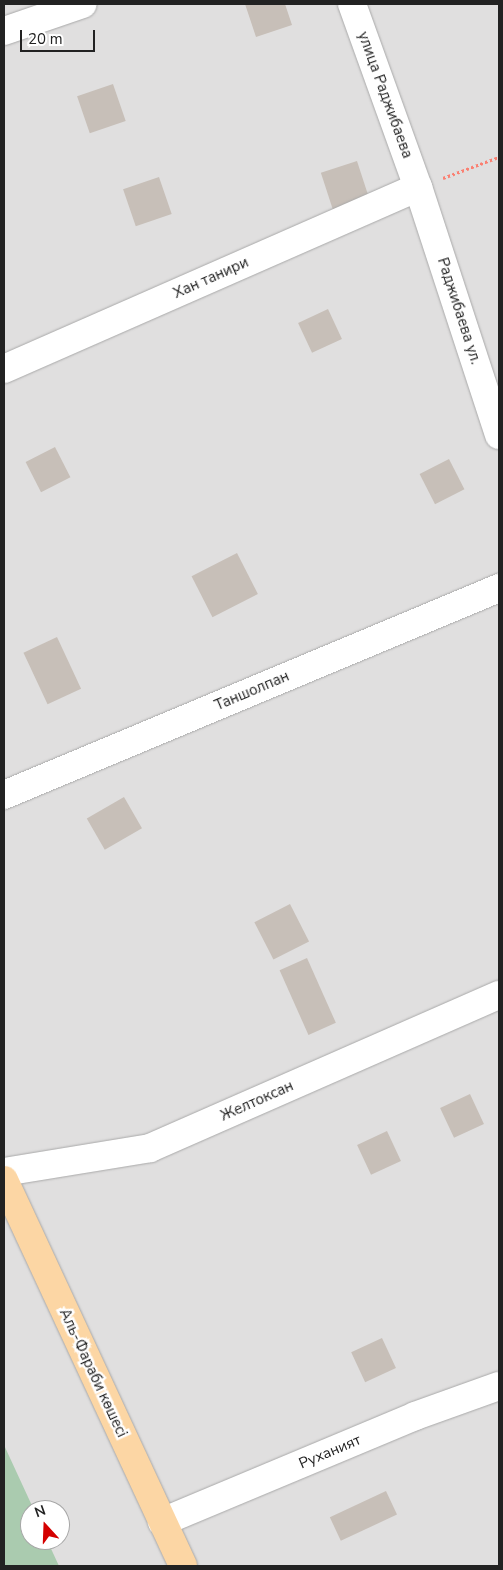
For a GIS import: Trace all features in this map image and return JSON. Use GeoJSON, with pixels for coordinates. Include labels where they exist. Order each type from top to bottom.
{"type":"FeatureCollection","features":[{"type":"Feature","properties":{"kind":"main road","name":"Аль-Фараби көшесі"},"geometry":{"type":"LineString","coordinates":[[4,1180],[183,1566]]}},
{"type":"Feature","properties":{"kind":"street"},"geometry":{"type":"LineString","coordinates":[[4,31],[83,4]]}},
{"type":"Feature","properties":{"kind":"street","name":"улица Раджибаева"},"geometry":{"type":"LineString","coordinates":[[352,4],[418,187]]}},
{"type":"Feature","properties":{"kind":"street","name":"Хан танири"},"geometry":{"type":"LineString","coordinates":[[4,369],[418,187]]}},
{"type":"Feature","properties":{"kind":"street","name":"Раджибаева ул."},"geometry":{"type":"LineString","coordinates":[[418,187],[499,435]]}},
{"type":"Feature","properties":{"kind":"street","name":"Таншолпан"},"geometry":{"type":"LineString","coordinates":[[4,795],[499,588]]}},
{"type":"Feature","properties":{"kind":"street","name":"Желтоксан"},"geometry":{"type":"LineString","coordinates":[[4,1172],[150,1148],[499,995]]}},
{"type":"Feature","properties":{"kind":"street","name":"Руханият"},"geometry":{"type":"LineString","coordinates":[[162,1522],[416,1416],[499,1386]]}},
{"type":"Feature","properties":{"kind":"path"},"geometry":{"type":"LineString","coordinates":[[418,187],[499,157]]}},
{"type":"Feature","properties":{"kind":"shaded area"},"geometry":{"type":"Polygon","coordinates":[[[4,4],[499,4],[499,1566],[4,1566],[4,4]]]}},
{"type":"Feature","properties":{"kind":"green space"},"geometry":{"type":"Polygon","coordinates":[[[4,1445],[29,1500],[20,1500],[20,1550],[52,1550],[59,1566],[4,1566],[4,1445]]]}},
{"type":"Feature","properties":{"kind":"building"},"geometry":{"type":"Polygon","coordinates":[[[245,4],[285,4],[292,25],[256,37],[245,4]]]}},
{"type":"Feature","properties":{"kind":"building"},"geometry":{"type":"Polygon","coordinates":[[[113,84],[126,121],[90,133],[77,96],[113,84]]]}},
{"type":"Feature","properties":{"kind":"building"},"geometry":{"type":"Polygon","coordinates":[[[357,161],[369,198],[333,210],[321,173],[357,161]]]}},
{"type":"Feature","properties":{"kind":"building"},"geometry":{"type":"Polygon","coordinates":[[[159,177],[172,214],[136,226],[123,189],[159,177]]]}},
{"type":"Feature","properties":{"kind":"building"},"geometry":{"type":"Polygon","coordinates":[[[328,309],[342,339],[312,353],[298,323],[328,309]]]}},
{"type":"Feature","properties":{"kind":"building"},"geometry":{"type":"Polygon","coordinates":[[[55,447],[70,477],[41,492],[26,462],[55,447]]]}},
{"type":"Feature","properties":{"kind":"building"},"geometry":{"type":"Polygon","coordinates":[[[449,459],[464,489],[435,504],[420,474],[449,459]]]}},
{"type":"Feature","properties":{"kind":"building"},"geometry":{"type":"Polygon","coordinates":[[[237,553],[258,594],[212,617],[192,576],[237,553]]]}},
{"type":"Feature","properties":{"kind":"building"},"geometry":{"type":"Polygon","coordinates":[[[57,637],[81,689],[48,704],[23,653],[57,637]]]}},
{"type":"Feature","properties":{"kind":"building"},"geometry":{"type":"Polygon","coordinates":[[[124,797],[142,828],[105,850],[87,818],[124,797]]]}},
{"type":"Feature","properties":{"kind":"building"},"geometry":{"type":"Polygon","coordinates":[[[290,904],[309,941],[273,960],[254,922],[290,904]]]}},
{"type":"Feature","properties":{"kind":"building"},"geometry":{"type":"Polygon","coordinates":[[[307,958],[336,1023],[308,1035],[280,970],[307,958]]]}},
{"type":"Feature","properties":{"kind":"building"},"geometry":{"type":"Polygon","coordinates":[[[470,1094],[484,1124],[454,1138],[440,1108],[470,1094]]]}},
{"type":"Feature","properties":{"kind":"building"},"geometry":{"type":"Polygon","coordinates":[[[387,1131],[401,1161],[371,1175],[357,1145],[387,1131]]]}},
{"type":"Feature","properties":{"kind":"building"},"geometry":{"type":"Polygon","coordinates":[[[382,1338],[396,1368],[365,1382],[351,1352],[382,1338]]]}},
{"type":"Feature","properties":{"kind":"building"},"geometry":{"type":"Polygon","coordinates":[[[386,1491],[397,1515],[341,1541],[330,1517],[386,1491]]]}}]}
